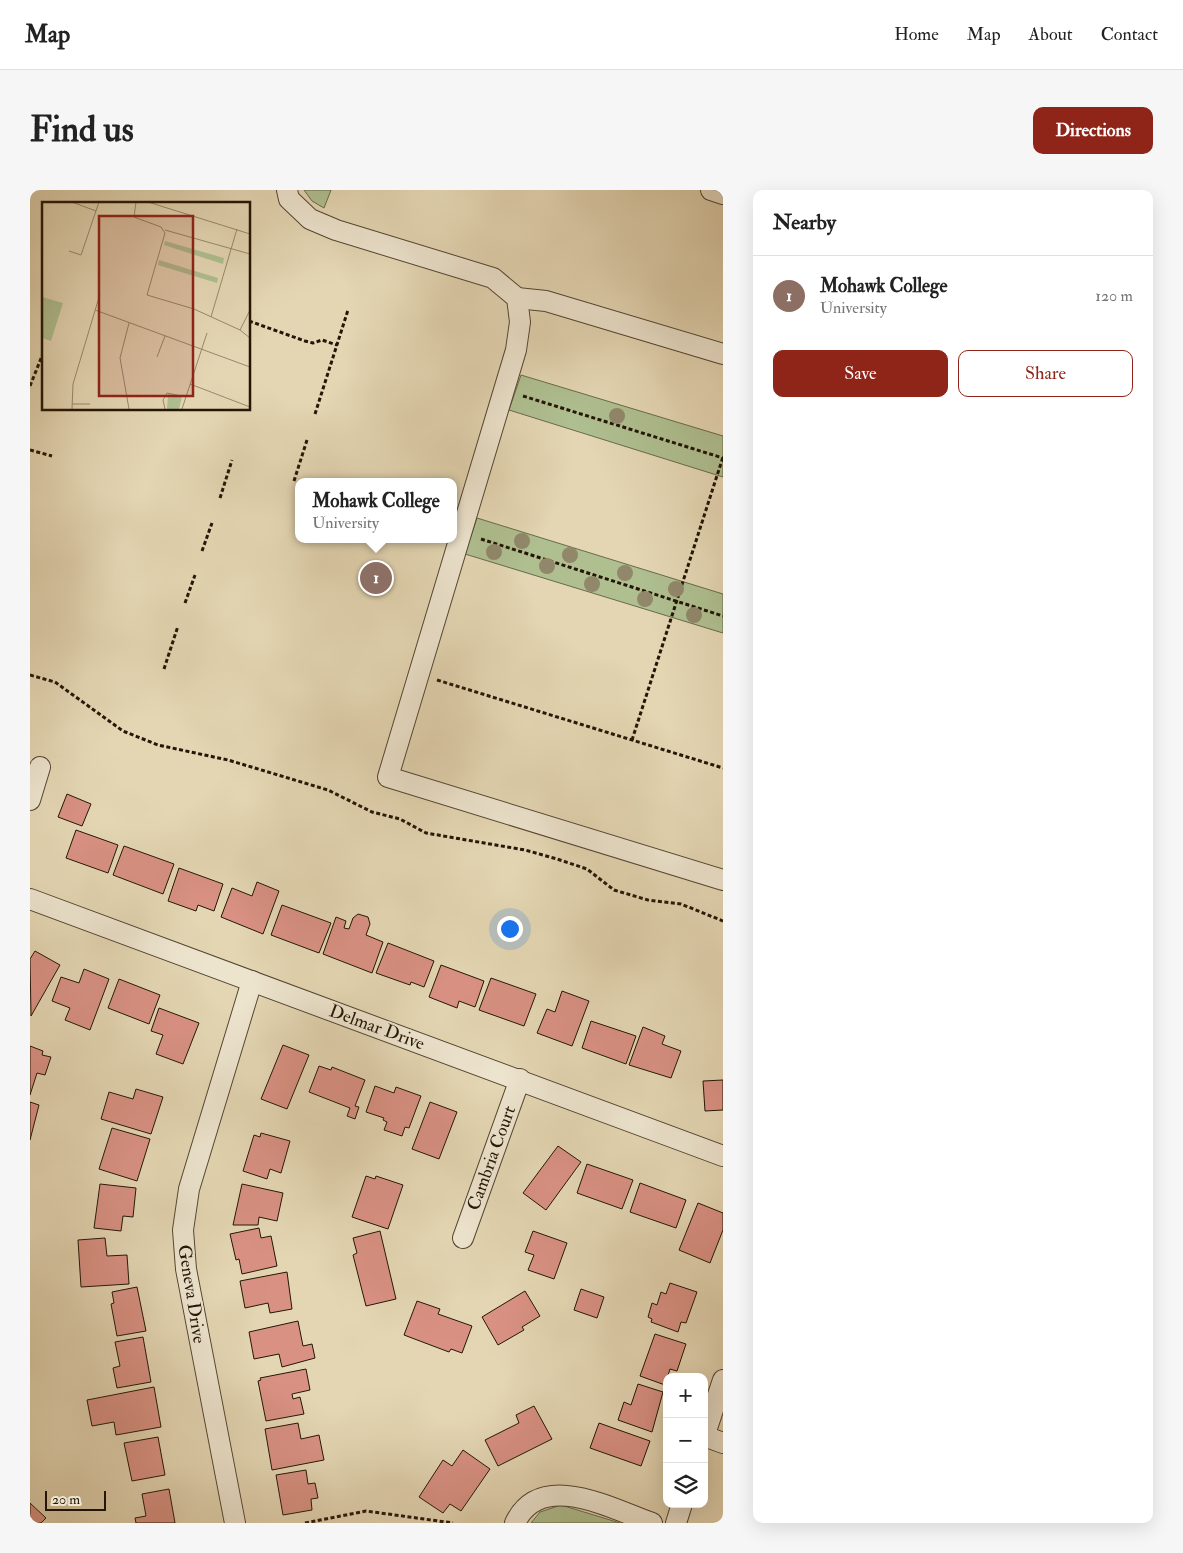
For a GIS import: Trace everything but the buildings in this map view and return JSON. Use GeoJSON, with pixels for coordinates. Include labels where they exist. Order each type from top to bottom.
{"type":"FeatureCollection","features":[{"type":"Feature","properties":{"kind":"street"},"geometry":{"type":"LineString","coordinates":[[286,190],[289,199],[310,219],[336,230],[493,278],[516,298],[546,301],[723,354]]}},
{"type":"Feature","properties":{"kind":"street"},"geometry":{"type":"LineString","coordinates":[[711,190],[723,194]]}},
{"type":"Feature","properties":{"kind":"street"},"geometry":{"type":"LineString","coordinates":[[516,298],[520,322],[516,350],[388,777],[723,880]]}},
{"type":"Feature","properties":{"kind":"street"},"geometry":{"type":"LineString","coordinates":[[30,800],[40,767]]}},
{"type":"Feature","properties":{"kind":"street","name":"Delmar Drive"},"geometry":{"type":"LineString","coordinates":[[30,899],[723,1156]]}},
{"type":"Feature","properties":{"kind":"street","name":"Geneva Drive"},"geometry":{"type":"LineString","coordinates":[[234,1523],[186,1269],[183,1230],[193,1173],[252,981]]}},
{"type":"Feature","properties":{"kind":"street","name":"Cambria Court"},"geometry":{"type":"LineString","coordinates":[[463,1238],[520,1080]]}},
{"type":"Feature","properties":{"kind":"street"},"geometry":{"type":"LineString","coordinates":[[708,1425],[723,1380]]}},
{"type":"Feature","properties":{"kind":"street"},"geometry":{"type":"LineString","coordinates":[[708,1438],[723,1443]]}},
{"type":"Feature","properties":{"kind":"street"},"geometry":{"type":"LineString","coordinates":[[515,1523],[518,1515],[535,1500],[552,1494],[571,1495],[652,1523]]}},
{"type":"Feature","properties":{"kind":"street"},"geometry":{"type":"LineString","coordinates":[[676,1523],[681,1508]]}},
{"type":"Feature","properties":{"kind":"path"},"geometry":{"type":"LineString","coordinates":[[315,414],[348,310]]}},
{"type":"Feature","properties":{"kind":"path"},"geometry":{"type":"LineString","coordinates":[[250,321],[305,341],[313,343],[322,340],[337,345]]}},
{"type":"Feature","properties":{"kind":"path"},"geometry":{"type":"LineString","coordinates":[[30,386],[42,356]]}},
{"type":"Feature","properties":{"kind":"path"},"geometry":{"type":"LineString","coordinates":[[515,394],[723,458],[632,740]]}},
{"type":"Feature","properties":{"kind":"path"},"geometry":{"type":"LineString","coordinates":[[294,481],[307,440]]}},
{"type":"Feature","properties":{"kind":"path"},"geometry":{"type":"LineString","coordinates":[[30,450],[52,456]]}},
{"type":"Feature","properties":{"kind":"path"},"geometry":{"type":"LineString","coordinates":[[220,498],[232,460]]}},
{"type":"Feature","properties":{"kind":"path"},"geometry":{"type":"LineString","coordinates":[[202,551],[212,523]]}},
{"type":"Feature","properties":{"kind":"path"},"geometry":{"type":"LineString","coordinates":[[480,539],[723,616]]}},
{"type":"Feature","properties":{"kind":"path"},"geometry":{"type":"LineString","coordinates":[[185,603],[195,575]]}},
{"type":"Feature","properties":{"kind":"path"},"geometry":{"type":"LineString","coordinates":[[164,669],[178,626]]}},
{"type":"Feature","properties":{"kind":"path"},"geometry":{"type":"LineString","coordinates":[[419,674],[723,768]]}},
{"type":"Feature","properties":{"kind":"path"},"geometry":{"type":"LineString","coordinates":[[30,675],[54,682],[123,731],[158,745],[228,760],[328,790],[372,812],[400,819],[426,833],[524,850],[557,859],[587,869],[614,890],[648,900],[681,904],[723,921]]}},
{"type":"Feature","properties":{"kind":"path"},"geometry":{"type":"LineString","coordinates":[[306,1523],[366,1511],[453,1523]]}},
{"type":"Feature","properties":{"kind":"green space"},"geometry":{"type":"Polygon","coordinates":[[[304,190],[331,190],[324,208],[312,201],[304,190]]]}},
{"type":"Feature","properties":{"kind":"green space"},"geometry":{"type":"Polygon","coordinates":[[[521,375],[723,436],[723,477],[509,410],[521,375]]]}},
{"type":"Feature","properties":{"kind":"green space"},"geometry":{"type":"Polygon","coordinates":[[[477,518],[723,594],[723,633],[465,554],[477,518]]]}},
{"type":"Feature","properties":{"kind":"green space"},"geometry":{"type":"Polygon","coordinates":[[[561,1505],[620,1523],[531,1523],[540,1512],[561,1505]]]}},
{"type":"Feature","properties":{"kind":"place","name":"Mohawk College"},"geometry":{"type":"Point","coordinates":[376,578]}}]}
